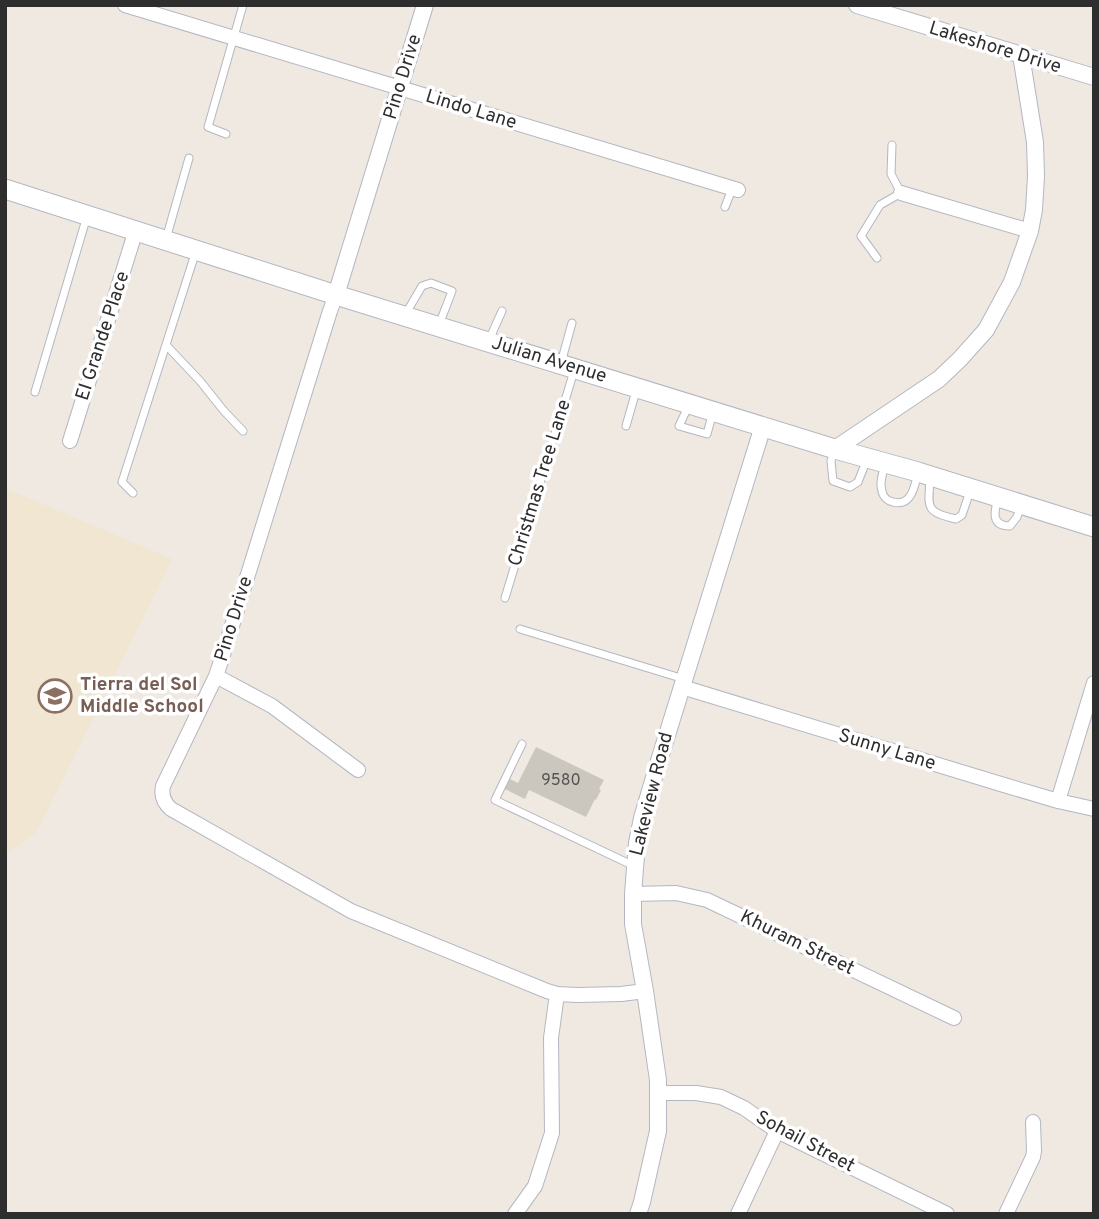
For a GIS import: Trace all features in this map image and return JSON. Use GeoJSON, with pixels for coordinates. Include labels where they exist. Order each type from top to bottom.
{"type":"FeatureCollection","features":[{"type":"Feature","properties":{"kind":"main road","name":"Julian Avenue"},"geometry":{"type":"LineString","coordinates":[[5,190],[336,295],[1094,527]]}},
{"type":"Feature","properties":{"kind":"street","name":"Lindo Lane"},"geometry":{"type":"LineString","coordinates":[[125,5],[735,190]]}},
{"type":"Feature","properties":{"kind":"street","name":"Pino Drive"},"geometry":{"type":"LineString","coordinates":[[425,5],[216,676],[163,786],[163,800],[171,809],[351,911],[557,995],[645,990]]}},
{"type":"Feature","properties":{"kind":"street","name":"Lakeshore Drive"},"geometry":{"type":"LineString","coordinates":[[857,5],[1094,77]]}},
{"type":"Feature","properties":{"kind":"street"},"geometry":{"type":"LineString","coordinates":[[835,449],[939,379],[976,342],[992,321],[1008,291],[1030,231],[1036,189],[1035,142],[1021,55]]}},
{"type":"Feature","properties":{"kind":"street"},"geometry":{"type":"LineString","coordinates":[[901,194],[1030,231]]}},
{"type":"Feature","properties":{"kind":"street","name":"El Grande Place"},"geometry":{"type":"LineString","coordinates":[[70,441],[136,230]]}},
{"type":"Feature","properties":{"kind":"street","name":"Lakeview Road"},"geometry":{"type":"LineString","coordinates":[[638,1214],[658,1131],[658,1080],[633,924],[635,867],[642,818],[763,426]]}},
{"type":"Feature","properties":{"kind":"street"},"geometry":{"type":"LineString","coordinates":[[216,676],[272,706],[358,769]]}},
{"type":"Feature","properties":{"kind":"street","name":"Sunny Lane"},"geometry":{"type":"LineString","coordinates":[[683,683],[1058,801],[1094,809]]}},
{"type":"Feature","properties":{"kind":"street"},"geometry":{"type":"LineString","coordinates":[[1058,801],[1094,683]]}},
{"type":"Feature","properties":{"kind":"street","name":"Khuram Street"},"geometry":{"type":"LineString","coordinates":[[633,894],[676,893],[707,900],[954,1018]]}},
{"type":"Feature","properties":{"kind":"street"},"geometry":{"type":"LineString","coordinates":[[515,1214],[535,1186],[552,1133],[551,1038],[557,995]]}},
{"type":"Feature","properties":{"kind":"street","name":"Sohail Street"},"geometry":{"type":"LineString","coordinates":[[657,1093],[696,1093],[721,1097],[744,1108],[777,1131],[947,1214]]}},
{"type":"Feature","properties":{"kind":"street"},"geometry":{"type":"LineString","coordinates":[[1006,1214],[1033,1157],[1033,1122]]}},
{"type":"Feature","properties":{"kind":"street"},"geometry":{"type":"LineString","coordinates":[[738,1214],[777,1131]]}},
{"type":"Feature","properties":{"kind":"lane"},"geometry":{"type":"LineString","coordinates":[[226,134],[208,127],[243,5]]}},
{"type":"Feature","properties":{"kind":"lane"},"geometry":{"type":"LineString","coordinates":[[877,258],[861,236],[880,205],[901,194],[891,174],[892,145]]}},
{"type":"Feature","properties":{"kind":"lane"},"geometry":{"type":"LineString","coordinates":[[166,240],[190,158]]}},
{"type":"Feature","properties":{"kind":"lane"},"geometry":{"type":"LineString","coordinates":[[725,207],[735,190]]}},
{"type":"Feature","properties":{"kind":"lane"},"geometry":{"type":"LineString","coordinates":[[35,392],[87,215]]}},
{"type":"Feature","properties":{"kind":"lane"},"geometry":{"type":"LineString","coordinates":[[133,493],[122,482],[197,250]]}},
{"type":"Feature","properties":{"kind":"lane"},"geometry":{"type":"LineString","coordinates":[[405,315],[422,286],[431,283],[452,291],[439,326]]}},
{"type":"Feature","properties":{"kind":"lane"},"geometry":{"type":"LineString","coordinates":[[488,341],[502,311]]}},
{"type":"Feature","properties":{"kind":"lane","name":"Christmas Tree Lane"},"geometry":{"type":"LineString","coordinates":[[505,598],[567,365],[572,323]]}},
{"type":"Feature","properties":{"kind":"lane"},"geometry":{"type":"LineString","coordinates":[[166,345],[243,430]]}},
{"type":"Feature","properties":{"kind":"lane"},"geometry":{"type":"LineString","coordinates":[[626,426],[638,387]]}},
{"type":"Feature","properties":{"kind":"lane"},"geometry":{"type":"LineString","coordinates":[[835,449],[831,461],[833,481],[850,487],[858,482],[876,461]]}},
{"type":"Feature","properties":{"kind":"lane"},"geometry":{"type":"LineString","coordinates":[[876,461],[881,491],[894,503],[904,502],[912,495],[924,474]]}},
{"type":"Feature","properties":{"kind":"lane"},"geometry":{"type":"LineString","coordinates":[[924,474],[929,505],[932,511],[940,516],[956,519],[962,515],[971,489]]}},
{"type":"Feature","properties":{"kind":"lane"},"geometry":{"type":"LineString","coordinates":[[520,629],[683,683]]}},
{"type":"Feature","properties":{"kind":"lane"},"geometry":{"type":"LineString","coordinates":[[522,744],[495,800],[635,867]]}},
{"type":"Feature","properties":{"kind":"shaded area","name":"Tierra del Sol Middle School"},"geometry":{"type":"Polygon","coordinates":[[[5,488],[172,559],[36,833],[5,855],[5,488]]]}},
{"type":"Feature","properties":{"kind":"building"},"geometry":{"type":"Polygon","coordinates":[[[536,747],[604,780],[586,817],[529,790],[525,799],[505,789],[510,779],[518,783],[536,747]]]}},
{"type":"Feature","properties":{"kind":"place","name":"Tierra del Sol Middle School"},"geometry":{"type":"Point","coordinates":[55,696]}}]}
